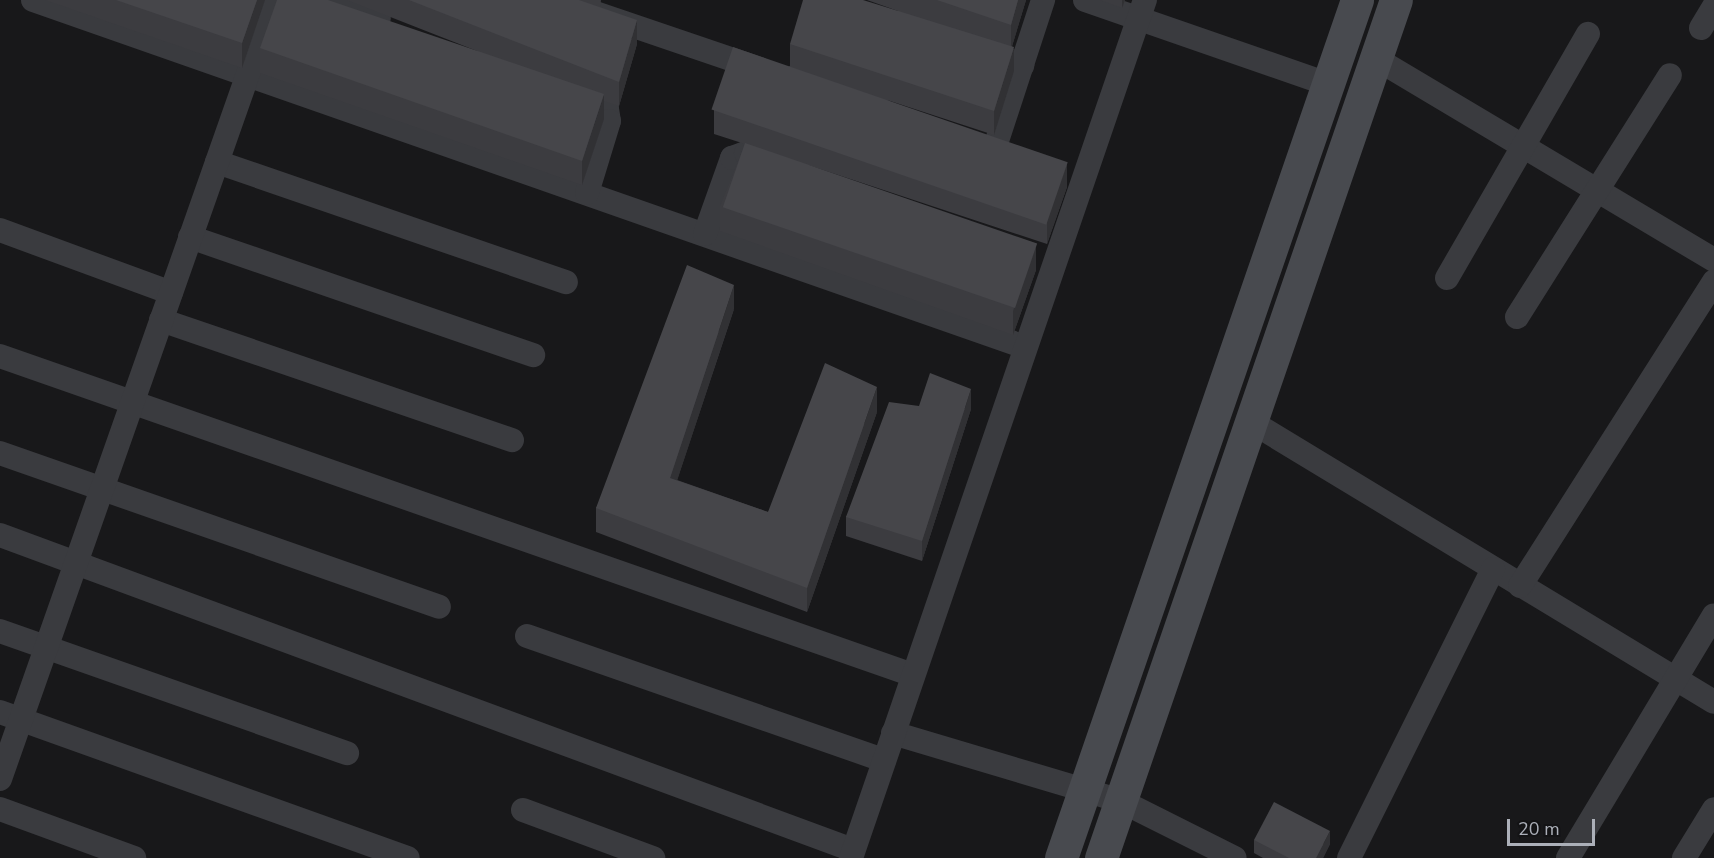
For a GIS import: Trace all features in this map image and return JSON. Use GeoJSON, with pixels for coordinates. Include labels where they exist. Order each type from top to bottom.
{"type":"FeatureCollection","features":[{"type":"Feature","properties":{"kind":"street"},"geometry":{"type":"LineString","coordinates":[[33,0],[1025,347]]}},
{"type":"Feature","properties":{"kind":"street"},"geometry":{"type":"LineString","coordinates":[[0,779],[10,715],[46,647],[274,0]]}},
{"type":"Feature","properties":{"kind":"street"},"geometry":{"type":"LineString","coordinates":[[330,0],[397,25]]}},
{"type":"Feature","properties":{"kind":"street"},"geometry":{"type":"LineString","coordinates":[[557,0],[785,77]]}},
{"type":"Feature","properties":{"kind":"street"},"geometry":{"type":"LineString","coordinates":[[994,147],[1043,0]]}},
{"type":"Feature","properties":{"kind":"street"},"geometry":{"type":"LineString","coordinates":[[1085,0],[1142,9],[1328,84]]}},
{"type":"Feature","properties":{"kind":"street"},"geometry":{"type":"LineString","coordinates":[[1061,858],[1357,0]]}},
{"type":"Feature","properties":{"kind":"street"},"geometry":{"type":"LineString","coordinates":[[1101,858],[1396,0]]}},
{"type":"Feature","properties":{"kind":"street"},"geometry":{"type":"LineString","coordinates":[[1701,28],[1714,6]]}},
{"type":"Feature","properties":{"kind":"street"},"geometry":{"type":"LineString","coordinates":[[0,535],[852,854],[1025,347],[1046,254],[1083,179],[1142,9]]}},
{"type":"Feature","properties":{"kind":"street"},"geometry":{"type":"LineString","coordinates":[[1447,278],[1588,34]]}},
{"type":"Feature","properties":{"kind":"street"},"geometry":{"type":"LineString","coordinates":[[958,42],[1022,65]]}},
{"type":"Feature","properties":{"kind":"street"},"geometry":{"type":"LineString","coordinates":[[1375,58],[1714,260]]}},
{"type":"Feature","properties":{"kind":"street"},"geometry":{"type":"LineString","coordinates":[[1517,317],[1670,75]]}},
{"type":"Feature","properties":{"kind":"street"},"geometry":{"type":"LineString","coordinates":[[551,84],[608,109],[609,120],[587,193]]}},
{"type":"Feature","properties":{"kind":"street"},"geometry":{"type":"LineString","coordinates":[[705,234],[732,158],[739,153],[800,171]]}},
{"type":"Feature","properties":{"kind":"street"},"geometry":{"type":"LineString","coordinates":[[217,162],[566,282]]}},
{"type":"Feature","properties":{"kind":"street"},"geometry":{"type":"LineString","coordinates":[[1058,170],[1083,179]]}},
{"type":"Feature","properties":{"kind":"street"},"geometry":{"type":"LineString","coordinates":[[0,230],[171,293]]}},
{"type":"Feature","properties":{"kind":"street"},"geometry":{"type":"LineString","coordinates":[[190,237],[533,355]]}},
{"type":"Feature","properties":{"kind":"street"},"geometry":{"type":"LineString","coordinates":[[1520,586],[1714,282]]}},
{"type":"Feature","properties":{"kind":"street"},"geometry":{"type":"LineString","coordinates":[[161,320],[512,440]]}},
{"type":"Feature","properties":{"kind":"street"},"geometry":{"type":"LineString","coordinates":[[0,356],[913,675]]}},
{"type":"Feature","properties":{"kind":"street"},"geometry":{"type":"LineString","coordinates":[[1250,421],[1714,702]]}},
{"type":"Feature","properties":{"kind":"street"},"geometry":{"type":"LineString","coordinates":[[0,453],[439,607]]}},
{"type":"Feature","properties":{"kind":"street"},"geometry":{"type":"LineString","coordinates":[[1349,858],[1492,569]]}},
{"type":"Feature","properties":{"kind":"street"},"geometry":{"type":"LineString","coordinates":[[1568,858],[1714,615]]}},
{"type":"Feature","properties":{"kind":"street"},"geometry":{"type":"LineString","coordinates":[[0,631],[347,753]]}},
{"type":"Feature","properties":{"kind":"street"},"geometry":{"type":"LineString","coordinates":[[527,636],[884,760]]}},
{"type":"Feature","properties":{"kind":"street"},"geometry":{"type":"LineString","coordinates":[[10,715],[408,858]]}},
{"type":"Feature","properties":{"kind":"street"},"geometry":{"type":"LineString","coordinates":[[893,733],[1083,794],[1121,801],[1235,858]]}},
{"type":"Feature","properties":{"kind":"street"},"geometry":{"type":"LineString","coordinates":[[0,809],[134,858]]}},
{"type":"Feature","properties":{"kind":"street"},"geometry":{"type":"LineString","coordinates":[[1684,858],[1714,809]]}},
{"type":"Feature","properties":{"kind":"street"},"geometry":{"type":"LineString","coordinates":[[523,810],[653,858]]}},
{"type":"Feature","properties":{"kind":"building"},"geometry":{"type":"Polygon","coordinates":[[[116,0],[257,0],[242,43],[116,0]]]}},
{"type":"Feature","properties":{"kind":"building"},"geometry":{"type":"Polygon","coordinates":[[[277,0],[328,0],[604,94],[582,161],[260,48],[277,0]]]}},
{"type":"Feature","properties":{"kind":"building"},"geometry":{"type":"Polygon","coordinates":[[[409,0],[579,0],[637,20],[619,82],[409,0]]]}},
{"type":"Feature","properties":{"kind":"building"},"geometry":{"type":"Polygon","coordinates":[[[803,0],[863,0],[1014,47],[994,111],[790,44],[803,0]]]}},
{"type":"Feature","properties":{"kind":"building"},"geometry":{"type":"Polygon","coordinates":[[[937,0],[1018,0],[1011,25],[937,0]]]}},
{"type":"Feature","properties":{"kind":"building"},"geometry":{"type":"Polygon","coordinates":[[[733,47],[1068,162],[1046,225],[712,109],[733,47]]]}},
{"type":"Feature","properties":{"kind":"building"},"geometry":{"type":"Polygon","coordinates":[[[745,143],[1037,244],[1015,308],[723,207],[745,143]]]}},
{"type":"Feature","properties":{"kind":"building"},"geometry":{"type":"Polygon","coordinates":[[[687,265],[734,285],[670,478],[768,512],[825,363],[877,387],[807,588],[596,508],[687,265]]]}},
{"type":"Feature","properties":{"kind":"building"},"geometry":{"type":"Polygon","coordinates":[[[930,373],[971,389],[922,541],[846,517],[889,402],[919,406],[930,373]]]}},
{"type":"Feature","properties":{"kind":"building"},"geometry":{"type":"Polygon","coordinates":[[[1274,802],[1330,831],[1316,858],[1289,858],[1254,840],[1274,802]]]}}]}
